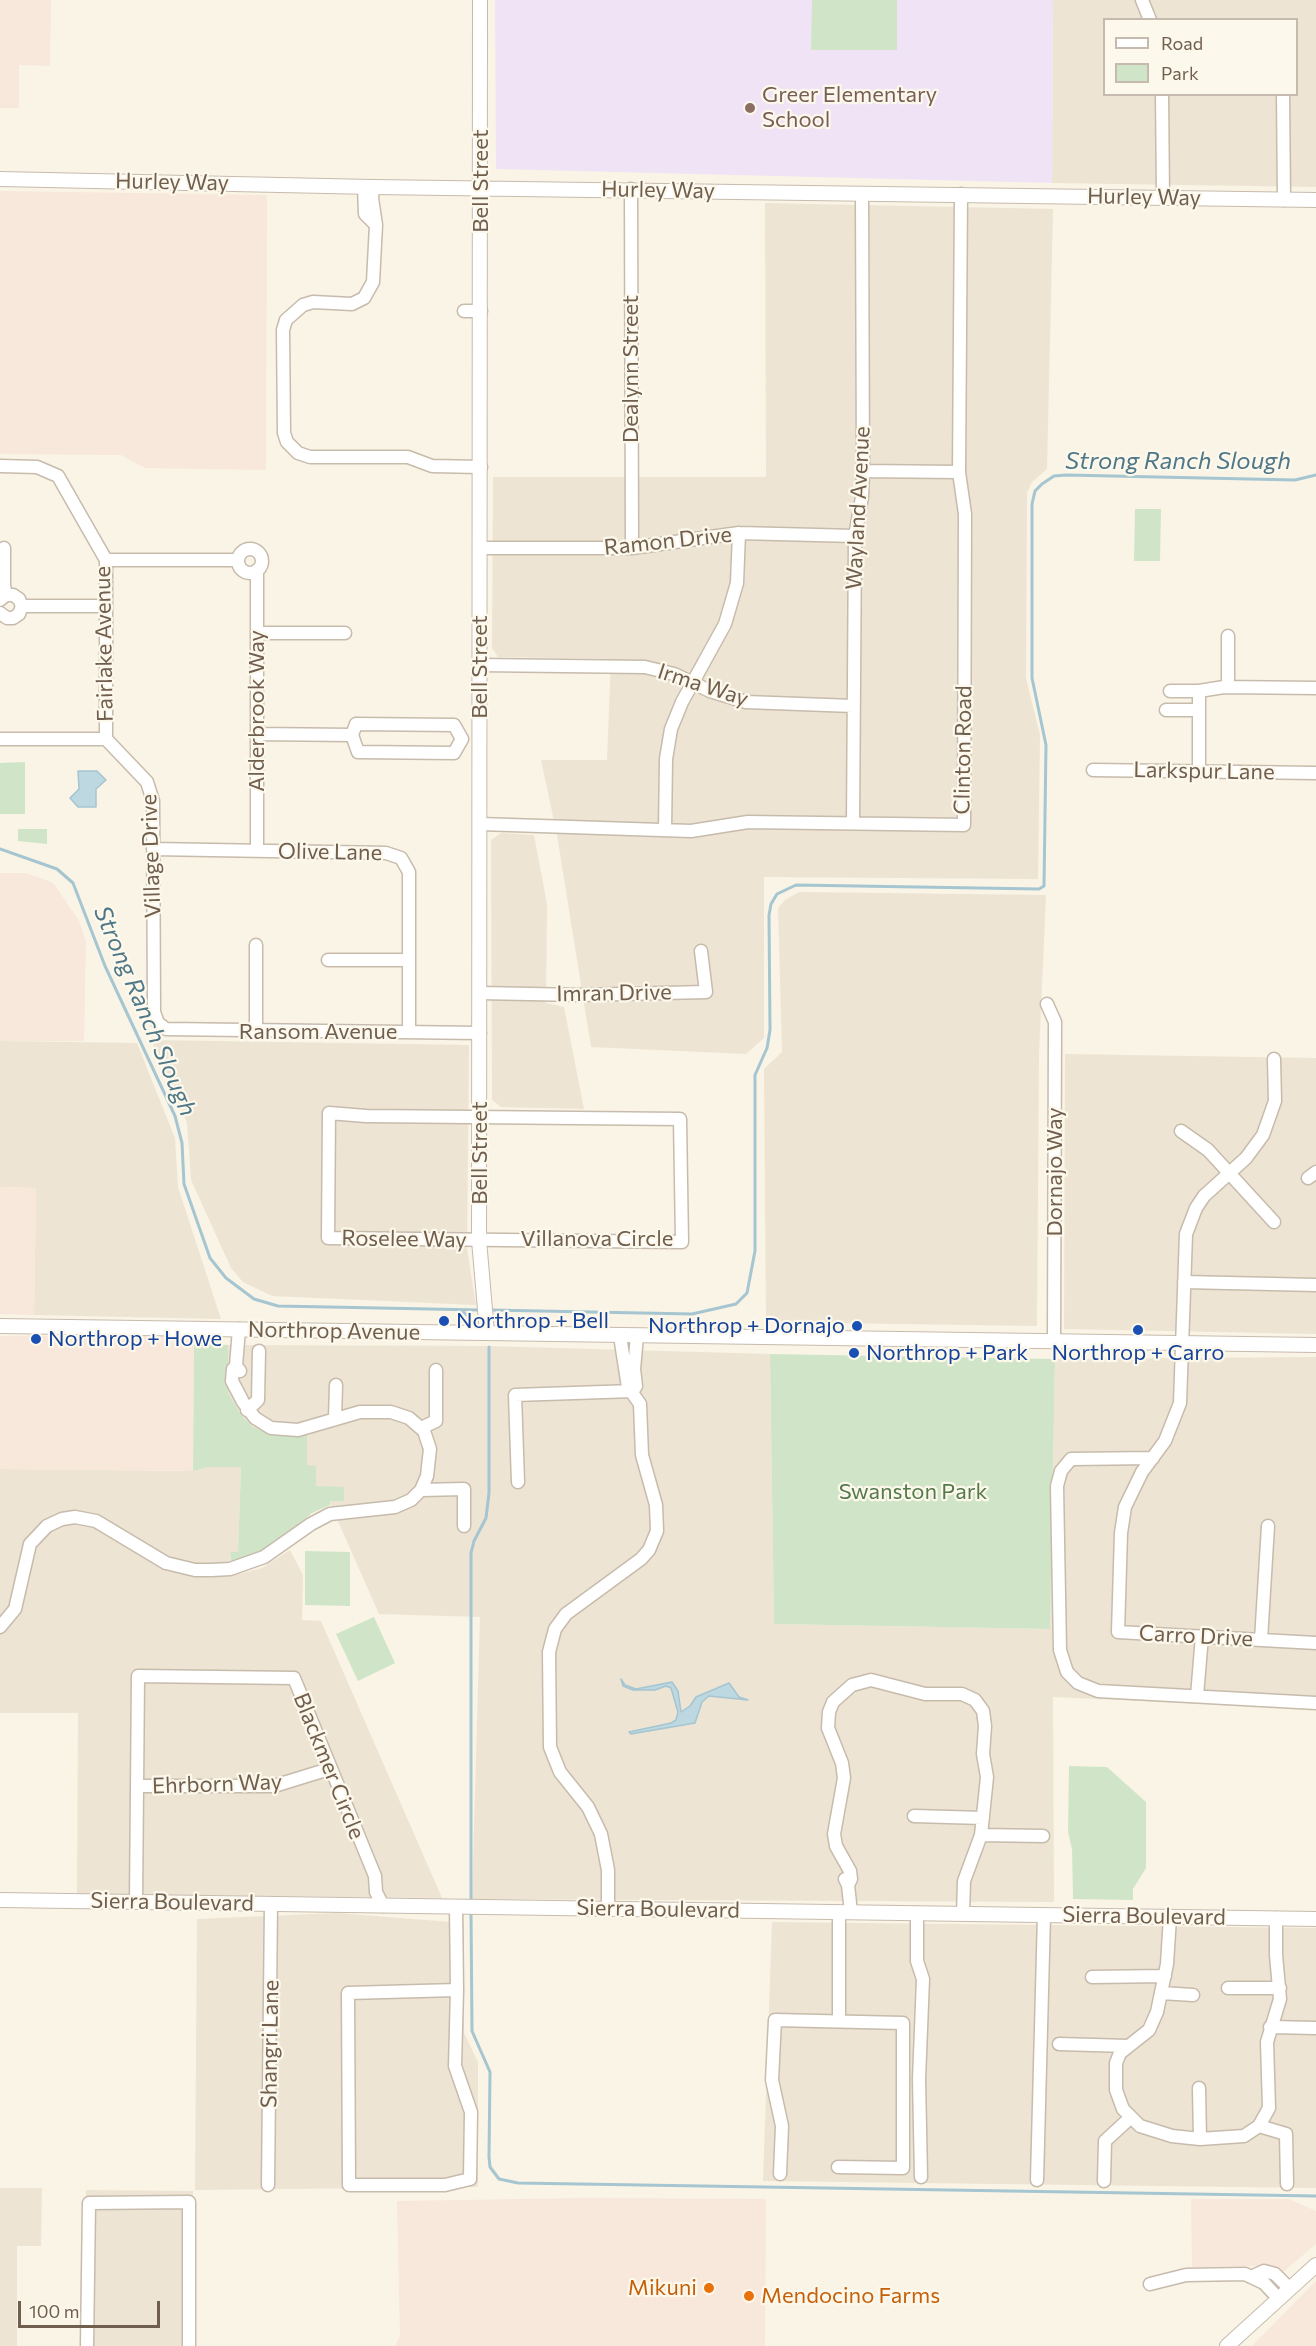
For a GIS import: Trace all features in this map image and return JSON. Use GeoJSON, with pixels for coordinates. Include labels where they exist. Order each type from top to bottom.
{"type":"FeatureCollection","features":[{"type":"Feature","properties":{"kind":"street","name":"Bell Street"},"geometry":{"type":"LineString","coordinates":[[480,0],[480,1260],[487,1333]]}},
{"type":"Feature","properties":{"kind":"street"},"geometry":{"type":"LineString","coordinates":[[1142,0],[1149,18]]}},
{"type":"Feature","properties":{"kind":"street"},"geometry":{"type":"LineString","coordinates":[[1162,96],[1163,197]]}},
{"type":"Feature","properties":{"kind":"street"},"geometry":{"type":"LineString","coordinates":[[1283,96],[1284,200]]}},
{"type":"Feature","properties":{"kind":"street","name":"Hurley Way"},"geometry":{"type":"LineString","coordinates":[[0,179],[369,187],[1316,200]]}},
{"type":"Feature","properties":{"kind":"street"},"geometry":{"type":"LineString","coordinates":[[369,187],[365,214],[375,225],[373,282],[364,298],[352,304],[313,302],[303,305],[286,320],[283,330],[284,433],[287,442],[298,453],[310,457],[408,457],[432,466],[481,467]]}},
{"type":"Feature","properties":{"kind":"street","name":"Dealynn Street"},"geometry":{"type":"LineString","coordinates":[[631,189],[632,548]]}},
{"type":"Feature","properties":{"kind":"street","name":"Wayland Avenue"},"geometry":{"type":"LineString","coordinates":[[853,823],[855,536],[862,497],[862,194]]}},
{"type":"Feature","properties":{"kind":"street","name":"Clinton Road"},"geometry":{"type":"LineString","coordinates":[[480,824],[691,831],[748,822],[964,825],[965,514],[959,472],[961,194]]}},
{"type":"Feature","properties":{"kind":"street"},"geometry":{"type":"LineString","coordinates":[[464,311],[481,311]]}},
{"type":"Feature","properties":{"kind":"street","name":"Fairlake Avenue"},"geometry":{"type":"LineString","coordinates":[[0,466],[38,467],[58,476],[106,560],[106,739]]}},
{"type":"Feature","properties":{"kind":"street"},"geometry":{"type":"LineString","coordinates":[[862,471],[959,472]]}},
{"type":"Feature","properties":{"kind":"street"},"geometry":{"type":"LineString","coordinates":[[665,830],[668,744],[676,715],[716,644],[732,604],[739,562],[739,533]]}},
{"type":"Feature","properties":{"kind":"street","name":"Ramon Drive"},"geometry":{"type":"LineString","coordinates":[[481,548],[632,548],[739,533],[855,536]]}},
{"type":"Feature","properties":{"kind":"street"},"geometry":{"type":"LineString","coordinates":[[0,613],[7,618],[13,618],[19,614],[22,606],[17,597],[3,598],[4,548]]}},
{"type":"Feature","properties":{"kind":"street","name":"Alderbrook Way"},"geometry":{"type":"LineString","coordinates":[[238,560],[244,550],[256,550],[262,560],[257,570],[257,851]]}},
{"type":"Feature","properties":{"kind":"street","name":"Alderbrook Way"},"geometry":{"type":"LineString","coordinates":[[106,560],[238,560]]}},
{"type":"Feature","properties":{"kind":"street","name":"Alderbrook Way"},"geometry":{"type":"LineString","coordinates":[[238,560],[242,570],[249,573],[257,570]]}},
{"type":"Feature","properties":{"kind":"street"},"geometry":{"type":"LineString","coordinates":[[22,606],[105,606]]}},
{"type":"Feature","properties":{"kind":"street"},"geometry":{"type":"LineString","coordinates":[[258,633],[345,633]]}},
{"type":"Feature","properties":{"kind":"street"},"geometry":{"type":"LineString","coordinates":[[1227,636],[1228,687]]}},
{"type":"Feature","properties":{"kind":"street","name":"Irma Way"},"geometry":{"type":"LineString","coordinates":[[480,665],[645,667],[674,674],[746,702],[853,706]]}},
{"type":"Feature","properties":{"kind":"street"},"geometry":{"type":"LineString","coordinates":[[1170,691],[1199,691],[1228,687],[1316,688]]}},
{"type":"Feature","properties":{"kind":"street"},"geometry":{"type":"LineString","coordinates":[[1199,691],[1199,771]]}},
{"type":"Feature","properties":{"kind":"street"},"geometry":{"type":"LineString","coordinates":[[1166,710],[1198,710]]}},
{"type":"Feature","properties":{"kind":"street"},"geometry":{"type":"LineString","coordinates":[[356,724],[454,725],[462,739],[454,753],[358,752],[352,735],[356,724]]}},
{"type":"Feature","properties":{"kind":"street"},"geometry":{"type":"LineString","coordinates":[[257,734],[352,735]]}},
{"type":"Feature","properties":{"kind":"street"},"geometry":{"type":"LineString","coordinates":[[0,739],[106,739]]}},
{"type":"Feature","properties":{"kind":"street","name":"Village Drive"},"geometry":{"type":"LineString","coordinates":[[106,739],[150,787],[153,801],[153,1005],[158,1023]]}},
{"type":"Feature","properties":{"kind":"street"},"geometry":{"type":"LineString","coordinates":[[462,739],[480,740]]}},
{"type":"Feature","properties":{"kind":"street","name":"Larkspur Lane"},"geometry":{"type":"LineString","coordinates":[[1093,770],[1316,773]]}},
{"type":"Feature","properties":{"kind":"street","name":"Olive Lane"},"geometry":{"type":"LineString","coordinates":[[153,849],[386,853],[401,858],[409,872],[409,1032]]}},
{"type":"Feature","properties":{"kind":"street"},"geometry":{"type":"LineString","coordinates":[[256,945],[256,1031]]}},
{"type":"Feature","properties":{"kind":"street","name":"Imran Drive"},"geometry":{"type":"LineString","coordinates":[[480,993],[579,995],[602,992],[706,992],[706,975],[701,951]]}},
{"type":"Feature","properties":{"kind":"street"},"geometry":{"type":"LineString","coordinates":[[328,960],[409,960]]}},
{"type":"Feature","properties":{"kind":"street","name":"Dornajo Way"},"geometry":{"type":"LineString","coordinates":[[1047,1004],[1055,1022],[1054,1341]]}},
{"type":"Feature","properties":{"kind":"street","name":"Ransom Avenue"},"geometry":{"type":"LineString","coordinates":[[158,1023],[171,1031],[480,1034]]}},
{"type":"Feature","properties":{"kind":"street","name":"Carro Drive"},"geometry":{"type":"LineString","coordinates":[[1274,1059],[1276,1087],[1272,1115],[1256,1147],[1204,1196],[1190,1220],[1185,1241],[1182,1386],[1176,1419],[1165,1441],[1132,1488],[1122,1520],[1118,1632],[1316,1643]]}},
{"type":"Feature","properties":{"kind":"street","name":"Roselee Way"},"geometry":{"type":"LineString","coordinates":[[480,1117],[366,1116],[329,1113],[328,1238],[480,1240]]}},
{"type":"Feature","properties":{"kind":"street","name":"Villanova Circle"},"geometry":{"type":"LineString","coordinates":[[480,1117],[680,1119],[682,1242],[480,1240]]}},
{"type":"Feature","properties":{"kind":"street"},"geometry":{"type":"LineString","coordinates":[[1181,1131],[1203,1144],[1274,1222]]}},
{"type":"Feature","properties":{"kind":"street"},"geometry":{"type":"LineString","coordinates":[[1184,1282],[1316,1285]]}},
{"type":"Feature","properties":{"kind":"street","name":"Northrop Avenue"},"geometry":{"type":"LineString","coordinates":[[0,1326],[1316,1345]]}},
{"type":"Feature","properties":{"kind":"street"},"geometry":{"type":"LineString","coordinates":[[0,1627],[15,1609],[30,1544],[47,1526],[62,1519],[75,1517],[96,1521],[166,1563],[195,1570],[230,1569],[264,1557],[311,1524],[330,1514],[395,1507],[411,1500],[421,1490],[427,1476],[430,1458],[428,1441],[421,1428],[409,1418],[391,1412],[360,1412],[298,1430],[278,1430],[262,1424],[247,1410],[232,1381],[232,1373],[236,1366],[239,1329]]}},
{"type":"Feature","properties":{"kind":"street"},"geometry":{"type":"LineString","coordinates":[[620,1336],[629,1369]]}},
{"type":"Feature","properties":{"kind":"street"},"geometry":{"type":"LineString","coordinates":[[608,1909],[608,1870],[601,1834],[588,1807],[560,1772],[550,1747],[549,1652],[555,1629],[566,1614],[641,1559],[649,1550],[657,1531],[656,1505],[642,1455],[640,1404],[628,1387],[629,1369],[637,1336]]}},
{"type":"Feature","properties":{"kind":"street"},"geometry":{"type":"LineString","coordinates":[[247,1410],[258,1400],[259,1351]]}},
{"type":"Feature","properties":{"kind":"street"},"geometry":{"type":"LineString","coordinates":[[421,1428],[436,1421],[436,1370]]}},
{"type":"Feature","properties":{"kind":"street"},"geometry":{"type":"LineString","coordinates":[[335,1418],[336,1385]]}},
{"type":"Feature","properties":{"kind":"street"},"geometry":{"type":"LineString","coordinates":[[518,1482],[515,1395],[633,1391]]}},
{"type":"Feature","properties":{"kind":"street"},"geometry":{"type":"LineString","coordinates":[[1153,1458],[1071,1459],[1064,1465],[1057,1486],[1060,1650],[1068,1672],[1078,1683],[1098,1691],[1316,1703]]}},
{"type":"Feature","properties":{"kind":"street"},"geometry":{"type":"LineString","coordinates":[[421,1490],[464,1488],[464,1526]]}},
{"type":"Feature","properties":{"kind":"street"},"geometry":{"type":"LineString","coordinates":[[1261,1640],[1268,1526]]}},
{"type":"Feature","properties":{"kind":"street"},"geometry":{"type":"LineString","coordinates":[[1197,1696],[1202,1636]]}},
{"type":"Feature","properties":{"kind":"street","name":"Blackmer Circle"},"geometry":{"type":"LineString","coordinates":[[136,1900],[138,1676],[294,1678],[329,1769],[375,1876],[376,1892],[383,1906]]}},
{"type":"Feature","properties":{"kind":"street"},"geometry":{"type":"LineString","coordinates":[[839,2021],[845,1912],[848,1885],[851,1879],[834,1834],[844,1778],[827,1723],[836,1697],[860,1682],[879,1681],[926,1694],[962,1694],[978,1704],[985,1719],[982,1744],[987,1777],[983,1818],[981,1835],[966,1870],[963,1914]]}},
{"type":"Feature","properties":{"kind":"street","name":"Ehrborn Way"},"geometry":{"type":"LineString","coordinates":[[138,1786],[274,1786],[329,1769]]}},
{"type":"Feature","properties":{"kind":"street"},"geometry":{"type":"LineString","coordinates":[[914,1816],[983,1818]]}},
{"type":"Feature","properties":{"kind":"street"},"geometry":{"type":"LineString","coordinates":[[981,1835],[1043,1836]]}},
{"type":"Feature","properties":{"kind":"street","name":"Sierra Boulevard"},"geometry":{"type":"LineString","coordinates":[[0,1899],[1316,1919]]}},
{"type":"Feature","properties":{"kind":"street","name":"Shangri Lane"},"geometry":{"type":"LineString","coordinates":[[268,2184],[271,1904]]}},
{"type":"Feature","properties":{"kind":"street"},"geometry":{"type":"LineString","coordinates":[[457,1990],[348,1994],[349,2184],[445,2185],[470,2179],[471,2112],[455,2066],[457,1990],[466,1907]]}},
{"type":"Feature","properties":{"kind":"street"},"geometry":{"type":"LineString","coordinates":[[916,1913],[917,1961],[923,1979],[919,2079],[921,2177]]}},
{"type":"Feature","properties":{"kind":"street"},"geometry":{"type":"LineString","coordinates":[[1037,2180],[1044,1915]]}},
{"type":"Feature","properties":{"kind":"street"},"geometry":{"type":"LineString","coordinates":[[1170,1917],[1165,1976],[1154,2021],[1149,2030],[1128,2046],[1118,2058],[1115,2077],[1118,2098],[1130,2118],[1151,2132],[1200,2139],[1234,2139],[1244,2136],[1259,2126],[1271,2100],[1267,2056],[1270,2027],[1278,2006],[1280,1988],[1276,1955],[1276,1918]]}},
{"type":"Feature","properties":{"kind":"street"},"geometry":{"type":"LineString","coordinates":[[1092,1977],[1165,1976]]}},
{"type":"Feature","properties":{"kind":"street"},"geometry":{"type":"LineString","coordinates":[[1228,1988],[1280,1988]]}},
{"type":"Feature","properties":{"kind":"street"},"geometry":{"type":"LineString","coordinates":[[1161,1993],[1193,1995]]}},
{"type":"Feature","properties":{"kind":"street"},"geometry":{"type":"LineString","coordinates":[[780,2174],[782,2126],[772,2080],[775,2020],[903,2023],[903,2168],[838,2167]]}},
{"type":"Feature","properties":{"kind":"street"},"geometry":{"type":"LineString","coordinates":[[1270,2027],[1316,2028]]}},
{"type":"Feature","properties":{"kind":"street"},"geometry":{"type":"LineString","coordinates":[[1059,2044],[1128,2046]]}},
{"type":"Feature","properties":{"kind":"street"},"geometry":{"type":"LineString","coordinates":[[1199,2088],[1200,2139]]}},
{"type":"Feature","properties":{"kind":"street"},"geometry":{"type":"LineString","coordinates":[[1104,2181],[1105,2141],[1130,2118]]}},
{"type":"Feature","properties":{"kind":"street"},"geometry":{"type":"LineString","coordinates":[[1259,2126],[1286,2134],[1287,2184]]}},
{"type":"Feature","properties":{"kind":"street"},"geometry":{"type":"LineString","coordinates":[[87,2346],[89,2203],[189,2202],[189,2346]]}},
{"type":"Feature","properties":{"kind":"street"},"geometry":{"type":"LineString","coordinates":[[1227,2346],[1316,2265]]}},
{"type":"Feature","properties":{"kind":"street"},"geometry":{"type":"LineString","coordinates":[[1251,2277],[1264,2271],[1275,2274],[1290,2289]]}},
{"type":"Feature","properties":{"kind":"street"},"geometry":{"type":"LineString","coordinates":[[1150,2284],[1207,2273],[1245,2274],[1264,2283],[1279,2299]]}},
{"type":"Feature","properties":{"kind":"shaded area"},"geometry":{"type":"Polygon","coordinates":[[[0,0],[51,0],[50,66],[19,65],[19,108],[0,108],[0,0]]]}},
{"type":"Feature","properties":{"kind":"shaded area"},"geometry":{"type":"Polygon","coordinates":[[[495,0],[1053,0],[1052,183],[496,169],[495,0]]]}},
{"type":"Feature","properties":{"kind":"shaded area"},"geometry":{"type":"Polygon","coordinates":[[[1053,0],[1316,0],[1316,187],[1052,183],[1053,0]]]}},
{"type":"Feature","properties":{"kind":"shaded area"},"geometry":{"type":"Polygon","coordinates":[[[0,191],[267,195],[266,470],[145,468],[121,455],[0,454],[0,191]]]}},
{"type":"Feature","properties":{"kind":"shaded area"},"geometry":{"type":"Polygon","coordinates":[[[765,203],[1053,209],[1047,469],[1032,482],[1027,493],[1026,678],[1040,735],[1038,879],[764,877],[764,1038],[746,1054],[591,1047],[557,835],[541,760],[607,760],[611,659],[498,657],[492,648],[493,477],[766,477],[765,203]]]}},
{"type":"Feature","properties":{"kind":"shaded area"},"geometry":{"type":"Polygon","coordinates":[[[501,833],[534,835],[547,904],[546,1003],[564,1007],[584,1109],[501,1107],[492,1100],[491,840],[501,833]]]}},
{"type":"Feature","properties":{"kind":"shaded area"},"geometry":{"type":"Polygon","coordinates":[[[0,873],[26,873],[54,884],[79,921],[86,941],[84,1041],[0,1041],[0,873]]]}},
{"type":"Feature","properties":{"kind":"shaded area"},"geometry":{"type":"Polygon","coordinates":[[[799,892],[1046,895],[1039,1053],[1037,1326],[766,1322],[764,1069],[782,1052],[778,908],[785,900],[799,892]]]}},
{"type":"Feature","properties":{"kind":"shaded area"},"geometry":{"type":"Polygon","coordinates":[[[151,1040],[469,1045],[467,1249],[476,1305],[272,1296],[243,1282],[231,1268],[191,1180],[187,1123],[151,1040]]]}},
{"type":"Feature","properties":{"kind":"shaded area"},"geometry":{"type":"Polygon","coordinates":[[[0,1041],[137,1043],[175,1138],[178,1187],[221,1319],[34,1315],[36,1188],[0,1187],[0,1041]]]}},
{"type":"Feature","properties":{"kind":"shaded area"},"geometry":{"type":"Polygon","coordinates":[[[1065,1054],[1316,1058],[1316,1334],[1064,1329],[1065,1054]]]}},
{"type":"Feature","properties":{"kind":"shaded area"},"geometry":{"type":"Polygon","coordinates":[[[0,1187],[36,1188],[34,1315],[0,1314],[0,1187]]]}},
{"type":"Feature","properties":{"kind":"shaded area"},"geometry":{"type":"Polygon","coordinates":[[[194,1335],[193,1471],[0,1469],[0,1336],[194,1335]]]}},
{"type":"Feature","properties":{"kind":"shaded area"},"geometry":{"type":"Polygon","coordinates":[[[228,1345],[487,1346],[770,1354],[774,1624],[1050,1629],[1055,1359],[1316,1357],[1316,1709],[1053,1697],[1054,1902],[472,1899],[480,1617],[379,1614],[329,1501],[316,1487],[307,1465],[307,1432],[285,1436],[269,1434],[253,1427],[242,1416],[228,1393],[228,1345]]]}},
{"type":"Feature","properties":{"kind":"shaded area"},"geometry":{"type":"Polygon","coordinates":[[[209,1467],[241,1467],[238,1552],[230,1553],[231,1576],[262,1568],[290,1550],[303,1575],[302,1620],[321,1621],[442,1898],[77,1894],[78,1713],[0,1713],[0,1469],[193,1471],[209,1467]]]}},
{"type":"Feature","properties":{"kind":"shaded area"},"geometry":{"type":"Polygon","coordinates":[[[336,1913],[464,1923],[464,2033],[478,2062],[478,2187],[195,2190],[197,1919],[336,1913]]]}},
{"type":"Feature","properties":{"kind":"shaded area"},"geometry":{"type":"Polygon","coordinates":[[[772,1922],[1316,1928],[1316,2188],[763,2181],[772,1922]]]}},
{"type":"Feature","properties":{"kind":"shaded area"},"geometry":{"type":"Polygon","coordinates":[[[0,2188],[42,2188],[41,2246],[17,2246],[17,2346],[0,2346],[0,2188]]]}},
{"type":"Feature","properties":{"kind":"shaded area"},"geometry":{"type":"Polygon","coordinates":[[[86,2190],[193,2191],[192,2346],[85,2346],[86,2190]]]}},
{"type":"Feature","properties":{"kind":"shaded area"},"geometry":{"type":"Polygon","coordinates":[[[586,2198],[766,2199],[765,2346],[395,2346],[400,2336],[397,2201],[586,2198]]]}},
{"type":"Feature","properties":{"kind":"shaded area"},"geometry":{"type":"Polygon","coordinates":[[[1191,2199],[1289,2199],[1316,2211],[1316,2244],[1281,2274],[1270,2266],[1192,2267],[1191,2199]]]}},
{"type":"Feature","properties":{"kind":"shaded area"},"geometry":{"type":"Polygon","coordinates":[[[1316,2281],[1316,2346],[1252,2346],[1316,2281]]]}},
{"type":"Feature","properties":{"kind":"green space"},"geometry":{"type":"Polygon","coordinates":[[[812,0],[897,0],[897,50],[811,50],[812,0]]]}},
{"type":"Feature","properties":{"kind":"green space"},"geometry":{"type":"Polygon","coordinates":[[[1135,509],[1161,509],[1160,561],[1134,561],[1135,509]]]}},
{"type":"Feature","properties":{"kind":"green space"},"geometry":{"type":"Polygon","coordinates":[[[25,762],[25,814],[0,814],[0,763],[25,762]]]}},
{"type":"Feature","properties":{"kind":"green space"},"geometry":{"type":"Polygon","coordinates":[[[18,829],[47,829],[47,844],[18,841],[18,829]]]}},
{"type":"Feature","properties":{"kind":"green space"},"geometry":{"type":"Polygon","coordinates":[[[194,1344],[228,1345],[228,1393],[242,1416],[253,1427],[269,1434],[285,1436],[307,1432],[307,1465],[316,1466],[316,1486],[344,1487],[344,1501],[330,1501],[330,1505],[312,1513],[278,1542],[257,1555],[231,1562],[230,1552],[238,1552],[241,1467],[209,1467],[193,1471],[194,1344]]]}},
{"type":"Feature","properties":{"kind":"green space","name":"Swanston Park"},"geometry":{"type":"Polygon","coordinates":[[[770,1354],[1055,1359],[1050,1629],[774,1624],[770,1354]]]}},
{"type":"Feature","properties":{"kind":"green space"},"geometry":{"type":"Polygon","coordinates":[[[305,1551],[350,1552],[350,1606],[305,1605],[305,1551]]]}},
{"type":"Feature","properties":{"kind":"green space"},"geometry":{"type":"Polygon","coordinates":[[[374,1617],[395,1663],[358,1681],[336,1634],[374,1617]]]}},
{"type":"Feature","properties":{"kind":"green space"},"geometry":{"type":"Polygon","coordinates":[[[1069,1766],[1107,1767],[1146,1802],[1146,1868],[1133,1889],[1133,1900],[1073,1899],[1072,1849],[1068,1832],[1069,1766]]]}},
{"type":"Feature","properties":{"kind":"water"},"geometry":{"type":"Polygon","coordinates":[[[78,771],[97,771],[106,780],[96,789],[96,807],[78,807],[70,798],[79,789],[78,771]]]}},
{"type":"Feature","properties":{"kind":"water"},"geometry":{"type":"Polygon","coordinates":[[[621,1679],[625,1685],[636,1689],[672,1682],[678,1691],[681,1712],[690,1706],[696,1697],[729,1683],[739,1697],[748,1700],[709,1696],[702,1702],[695,1723],[631,1734],[629,1732],[671,1723],[676,1720],[678,1712],[671,1688],[666,1686],[655,1690],[633,1690],[623,1686],[621,1679]]]}},
{"type":"Feature","properties":{"kind":"waterway","name":"Strong Ranch Slough"},"geometry":{"type":"LineString","coordinates":[[490,1310],[692,1314],[736,1304],[747,1293],[755,1251],[755,1075],[767,1048],[770,1030],[769,915],[771,904],[777,894],[796,885],[1039,889],[1044,886],[1046,745],[1032,678],[1032,504],[1035,491],[1054,476],[1066,475],[1295,480],[1316,475]]}},
{"type":"Feature","properties":{"kind":"waterway","name":"Strong Ranch Slough"},"geometry":{"type":"LineString","coordinates":[[0,849],[57,869],[73,883],[105,966],[175,1116],[182,1143],[184,1184],[210,1258],[226,1278],[254,1299],[278,1306],[480,1310]]}},
{"type":"Feature","properties":{"kind":"waterway"},"geometry":{"type":"LineString","coordinates":[[461,1310],[471,1319]]}},
{"type":"Feature","properties":{"kind":"waterway"},"geometry":{"type":"LineString","coordinates":[[471,1902],[471,1553],[474,1541],[486,1518],[489,1493],[489,1347]]}},
{"type":"Feature","properties":{"kind":"waterway"},"geometry":{"type":"LineString","coordinates":[[471,1911],[472,2031],[490,2072],[489,2157],[490,2167],[499,2179],[518,2183],[1316,2196]]}},
{"type":"Feature","properties":{"kind":"place","name":"Greer Elementary School"},"geometry":{"type":"Point","coordinates":[750,108]}},
{"type":"Feature","properties":{"kind":"place","name":"Northrop + Bell"},"geometry":{"type":"Point","coordinates":[444,1321]}},
{"type":"Feature","properties":{"kind":"place","name":"Northrop + Dornajo"},"geometry":{"type":"Point","coordinates":[857,1326]}},
{"type":"Feature","properties":{"kind":"place","name":"Northrop + Carro"},"geometry":{"type":"Point","coordinates":[1138,1330]}},
{"type":"Feature","properties":{"kind":"place","name":"Northrop + Howe"},"geometry":{"type":"Point","coordinates":[36,1339]}},
{"type":"Feature","properties":{"kind":"place","name":"Northrop + Park"},"geometry":{"type":"Point","coordinates":[854,1353]}},
{"type":"Feature","properties":{"kind":"place","name":"Mikuni"},"geometry":{"type":"Point","coordinates":[709,2288]}},
{"type":"Feature","properties":{"kind":"place","name":"Mendocino Farms"},"geometry":{"type":"Point","coordinates":[749,2296]}}]}
